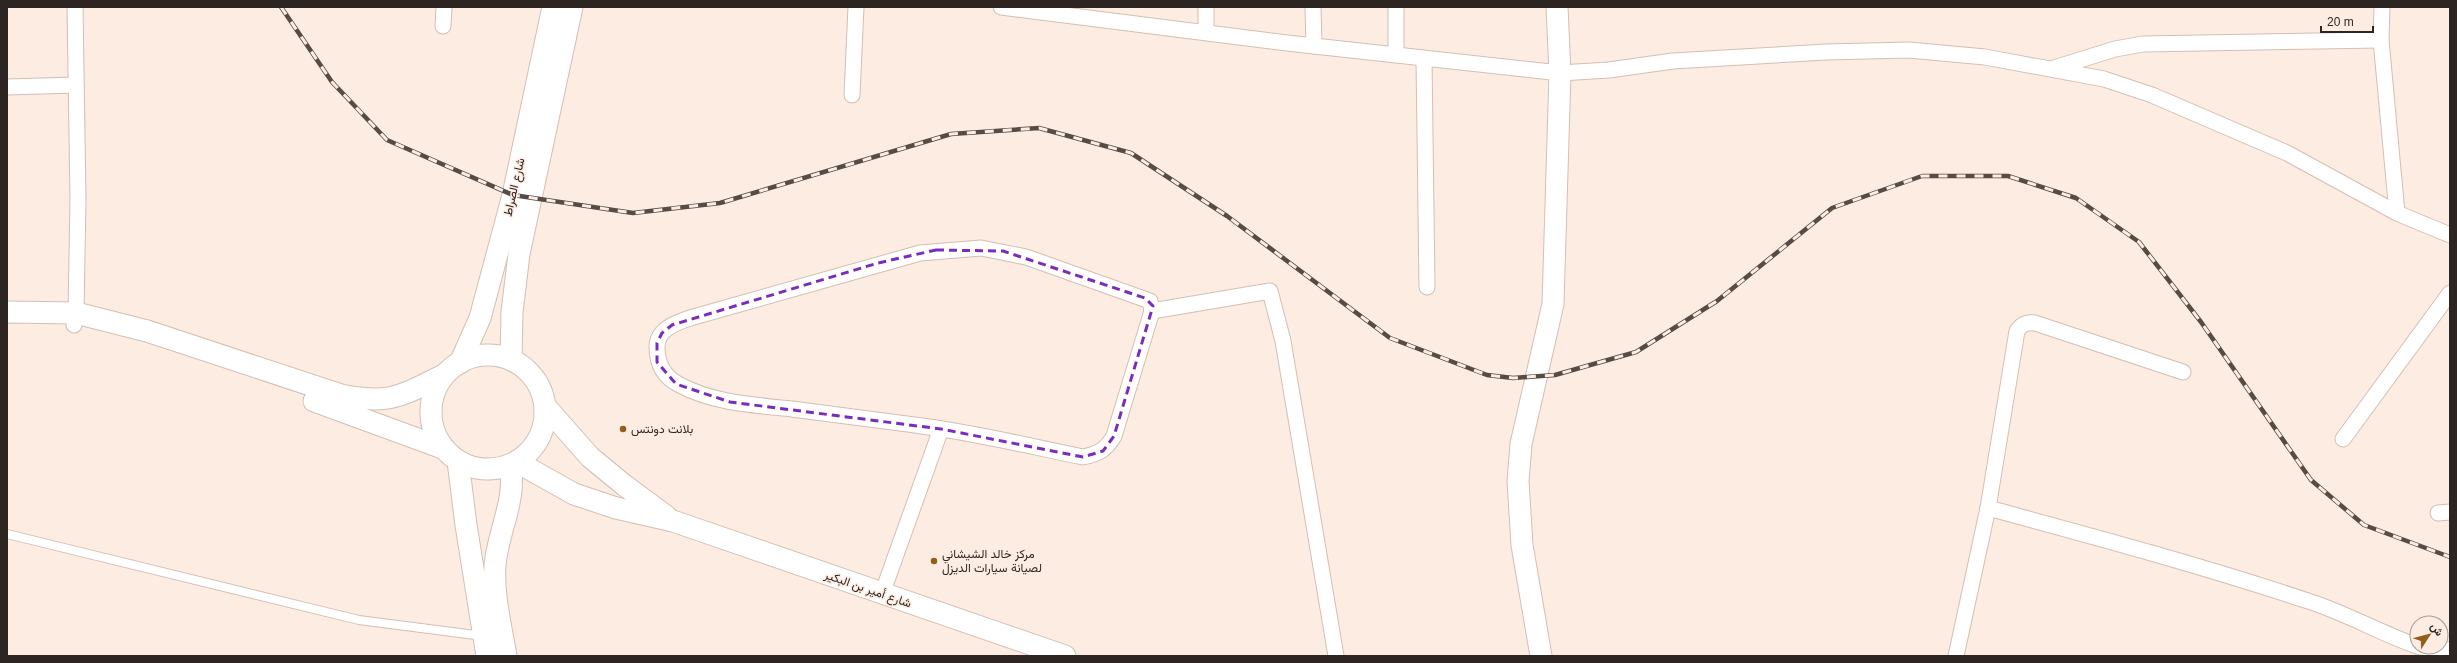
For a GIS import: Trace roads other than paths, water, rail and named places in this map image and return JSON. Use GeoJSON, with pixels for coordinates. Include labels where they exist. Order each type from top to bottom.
{"type":"FeatureCollection","features":[{"type":"Feature","properties":{"kind":"street"},"geometry":{"type":"LineString","coordinates":[[75,7],[78,198],[75,319]]}},
{"type":"Feature","properties":{"kind":"street"},"geometry":{"type":"LineString","coordinates":[[443,26],[444,7]]}},
{"type":"Feature","properties":{"kind":"street","name":"شارع الصراط"},"geometry":{"type":"LineString","coordinates":[[452,369],[480,318],[513,195],[553,7]]}},
{"type":"Feature","properties":{"kind":"street","name":"شارع الصراط"},"geometry":{"type":"LineString","coordinates":[[511,360],[512,312],[519,254],[572,7]]}},
{"type":"Feature","properties":{"kind":"street"},"geometry":{"type":"LineString","coordinates":[[852,95],[856,7]]}},
{"type":"Feature","properties":{"kind":"street"},"geometry":{"type":"LineString","coordinates":[[1001,7],[1424,59],[1560,73],[1609,70],[1680,61],[1826,52],[1909,50],[1985,57],[2104,79],[2152,95],[2287,153],[2397,213],[2450,235]]}},
{"type":"Feature","properties":{"kind":"street"},"geometry":{"type":"LineString","coordinates":[[1206,7],[1206,32]]}},
{"type":"Feature","properties":{"kind":"street"},"geometry":{"type":"LineString","coordinates":[[1313,7],[1314,46]]}},
{"type":"Feature","properties":{"kind":"street"},"geometry":{"type":"LineString","coordinates":[[1396,7],[1396,55]]}},
{"type":"Feature","properties":{"kind":"street"},"geometry":{"type":"LineString","coordinates":[[1541,656],[1522,545],[1518,481],[1521,444],[1553,304],[1560,73],[1557,7]]}},
{"type":"Feature","properties":{"kind":"street"},"geometry":{"type":"LineString","coordinates":[[2382,7],[2381,40],[2397,213]]}},
{"type":"Feature","properties":{"kind":"street"},"geometry":{"type":"LineString","coordinates":[[2051,68],[2115,49],[2143,44],[2381,40]]}},
{"type":"Feature","properties":{"kind":"street"},"geometry":{"type":"LineString","coordinates":[[1424,59],[1427,287]]}},
{"type":"Feature","properties":{"kind":"street"},"geometry":{"type":"LineString","coordinates":[[7,87],[76,85]]}},
{"type":"Feature","properties":{"kind":"street"},"geometry":{"type":"LineString","coordinates":[[981,248],[1026,257],[1150,300],[1152,311],[1114,436],[1103,451],[1096,455],[1083,457],[941,429],[730,402],[695,392],[676,384],[665,374],[657,362],[657,343],[662,332],[672,325],[690,318],[784,293],[878,263],[920,253],[949,249],[981,248]]}},
{"type":"Feature","properties":{"kind":"street"},"geometry":{"type":"LineString","coordinates":[[1152,311],[1270,291],[1283,341],[1336,656]]}},
{"type":"Feature","properties":{"kind":"street"},"geometry":{"type":"LineString","coordinates":[[2343,439],[2450,293]]}},
{"type":"Feature","properties":{"kind":"street"},"geometry":{"type":"LineString","coordinates":[[7,312],[75,319],[147,332],[341,395],[370,401],[402,396],[476,357],[494,356],[511,360],[528,371],[539,387],[545,406],[544,425],[537,442],[513,464],[493,469],[474,468],[452,455],[319,403],[131,341],[75,319]]}},
{"type":"Feature","properties":{"kind":"street"},"geometry":{"type":"LineString","coordinates":[[1956,656],[1988,508],[2017,331],[2021,325],[2027,322],[2035,323],[2183,372]]}},
{"type":"Feature","properties":{"kind":"street"},"geometry":{"type":"LineString","coordinates":[[452,369],[434,393],[431,413],[435,432],[452,455],[485,646]]}},
{"type":"Feature","properties":{"kind":"street","name":"شارع أمير بن البكير"},"geometry":{"type":"LineString","coordinates":[[545,406],[590,457],[624,485],[673,521]]}},
{"type":"Feature","properties":{"kind":"street"},"geometry":{"type":"LineString","coordinates":[[882,594],[941,429]]}},
{"type":"Feature","properties":{"kind":"street"},"geometry":{"type":"LineString","coordinates":[[506,656],[495,590],[495,563],[512,492],[513,464]]}},
{"type":"Feature","properties":{"kind":"street","name":"شارع أمير بن البكير"},"geometry":{"type":"LineString","coordinates":[[513,464],[574,494],[616,508],[673,521],[1065,656]]}},
{"type":"Feature","properties":{"kind":"street"},"geometry":{"type":"LineString","coordinates":[[1988,508],[2112,541],[2309,601],[2360,620],[2409,643]]}},
{"type":"Feature","properties":{"kind":"lane"},"geometry":{"type":"LineString","coordinates":[[7,534],[360,620],[485,646]]}},
{"type":"Feature","properties":{"kind":"railway"},"geometry":{"type":"LineString","coordinates":[[281,7],[332,82],[387,140],[513,195],[633,213],[720,203],[951,134],[1039,128],[1131,153],[1227,216],[1390,338],[1487,375],[1513,378],[1555,375],[1636,352],[1717,301],[1832,208],[1922,176],[2008,176],[2076,198],[2139,242],[2201,322],[2311,480],[2364,525],[2450,557]]}},
{"type":"Feature","properties":{"kind":"place","name":"بلانت دونتس"},"geometry":{"type":"Point","coordinates":[623,429]}},
{"type":"Feature","properties":{"kind":"place","name":"مركز خالد الشيشاني لصيانة سيارات الديزل"},"geometry":{"type":"Point","coordinates":[934,561]}}]}
